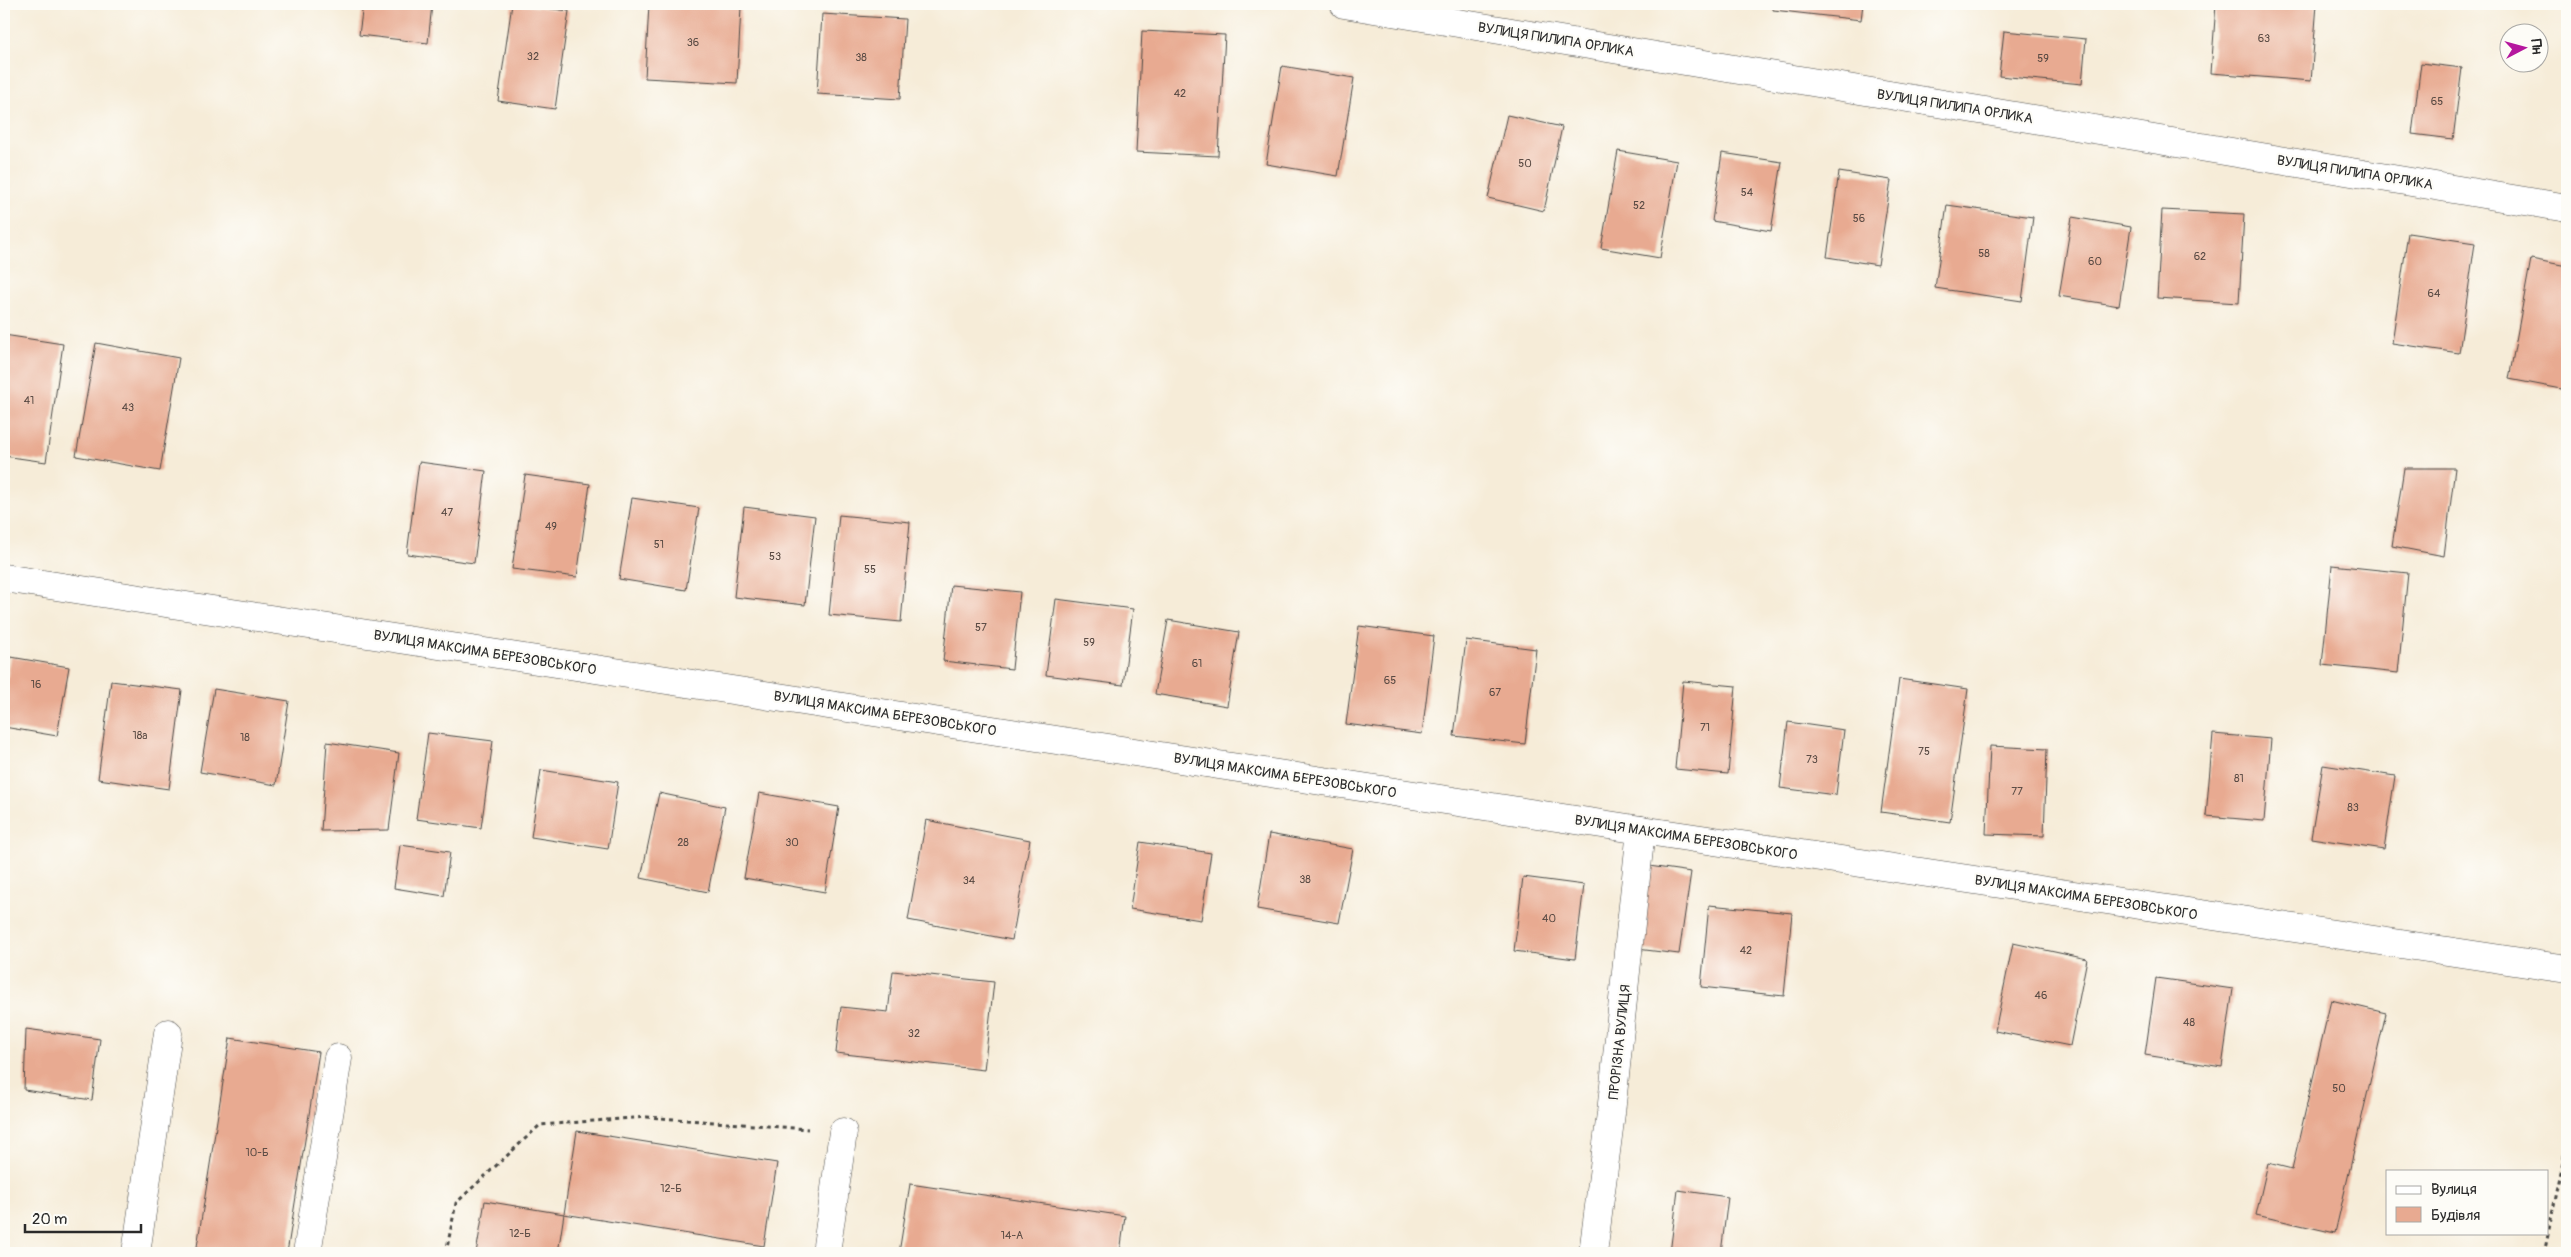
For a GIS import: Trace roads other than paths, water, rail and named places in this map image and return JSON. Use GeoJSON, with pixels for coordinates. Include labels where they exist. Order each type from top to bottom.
{"type":"FeatureCollection","features":[{"type":"Feature","properties":{"kind":"street","name":"ВУЛИЦЯ ПИЛИПА ОРЛИКА"},"geometry":{"type":"LineString","coordinates":[[1344,4],[2567,208]]}},
{"type":"Feature","properties":{"kind":"street","name":"ВУЛИЦЯ МАКСИМА БЕРЕЗОВСЬКОГО"},"geometry":{"type":"LineString","coordinates":[[4,578],[1641,830],[2567,969]]}},
{"type":"Feature","properties":{"kind":"street","name":"ПРОРІЗНА ВУЛИЦЯ"},"geometry":{"type":"LineString","coordinates":[[1593,1253],[1612,1104],[1641,830]]}},
{"type":"Feature","properties":{"kind":"street"},"geometry":{"type":"LineString","coordinates":[[136,1253],[168,1033]]}},
{"type":"Feature","properties":{"kind":"street"},"geometry":{"type":"LineString","coordinates":[[306,1253],[338,1058]]}},
{"type":"Feature","properties":{"kind":"street"},"geometry":{"type":"LineString","coordinates":[[826,1253],[843,1132]]}}]}
